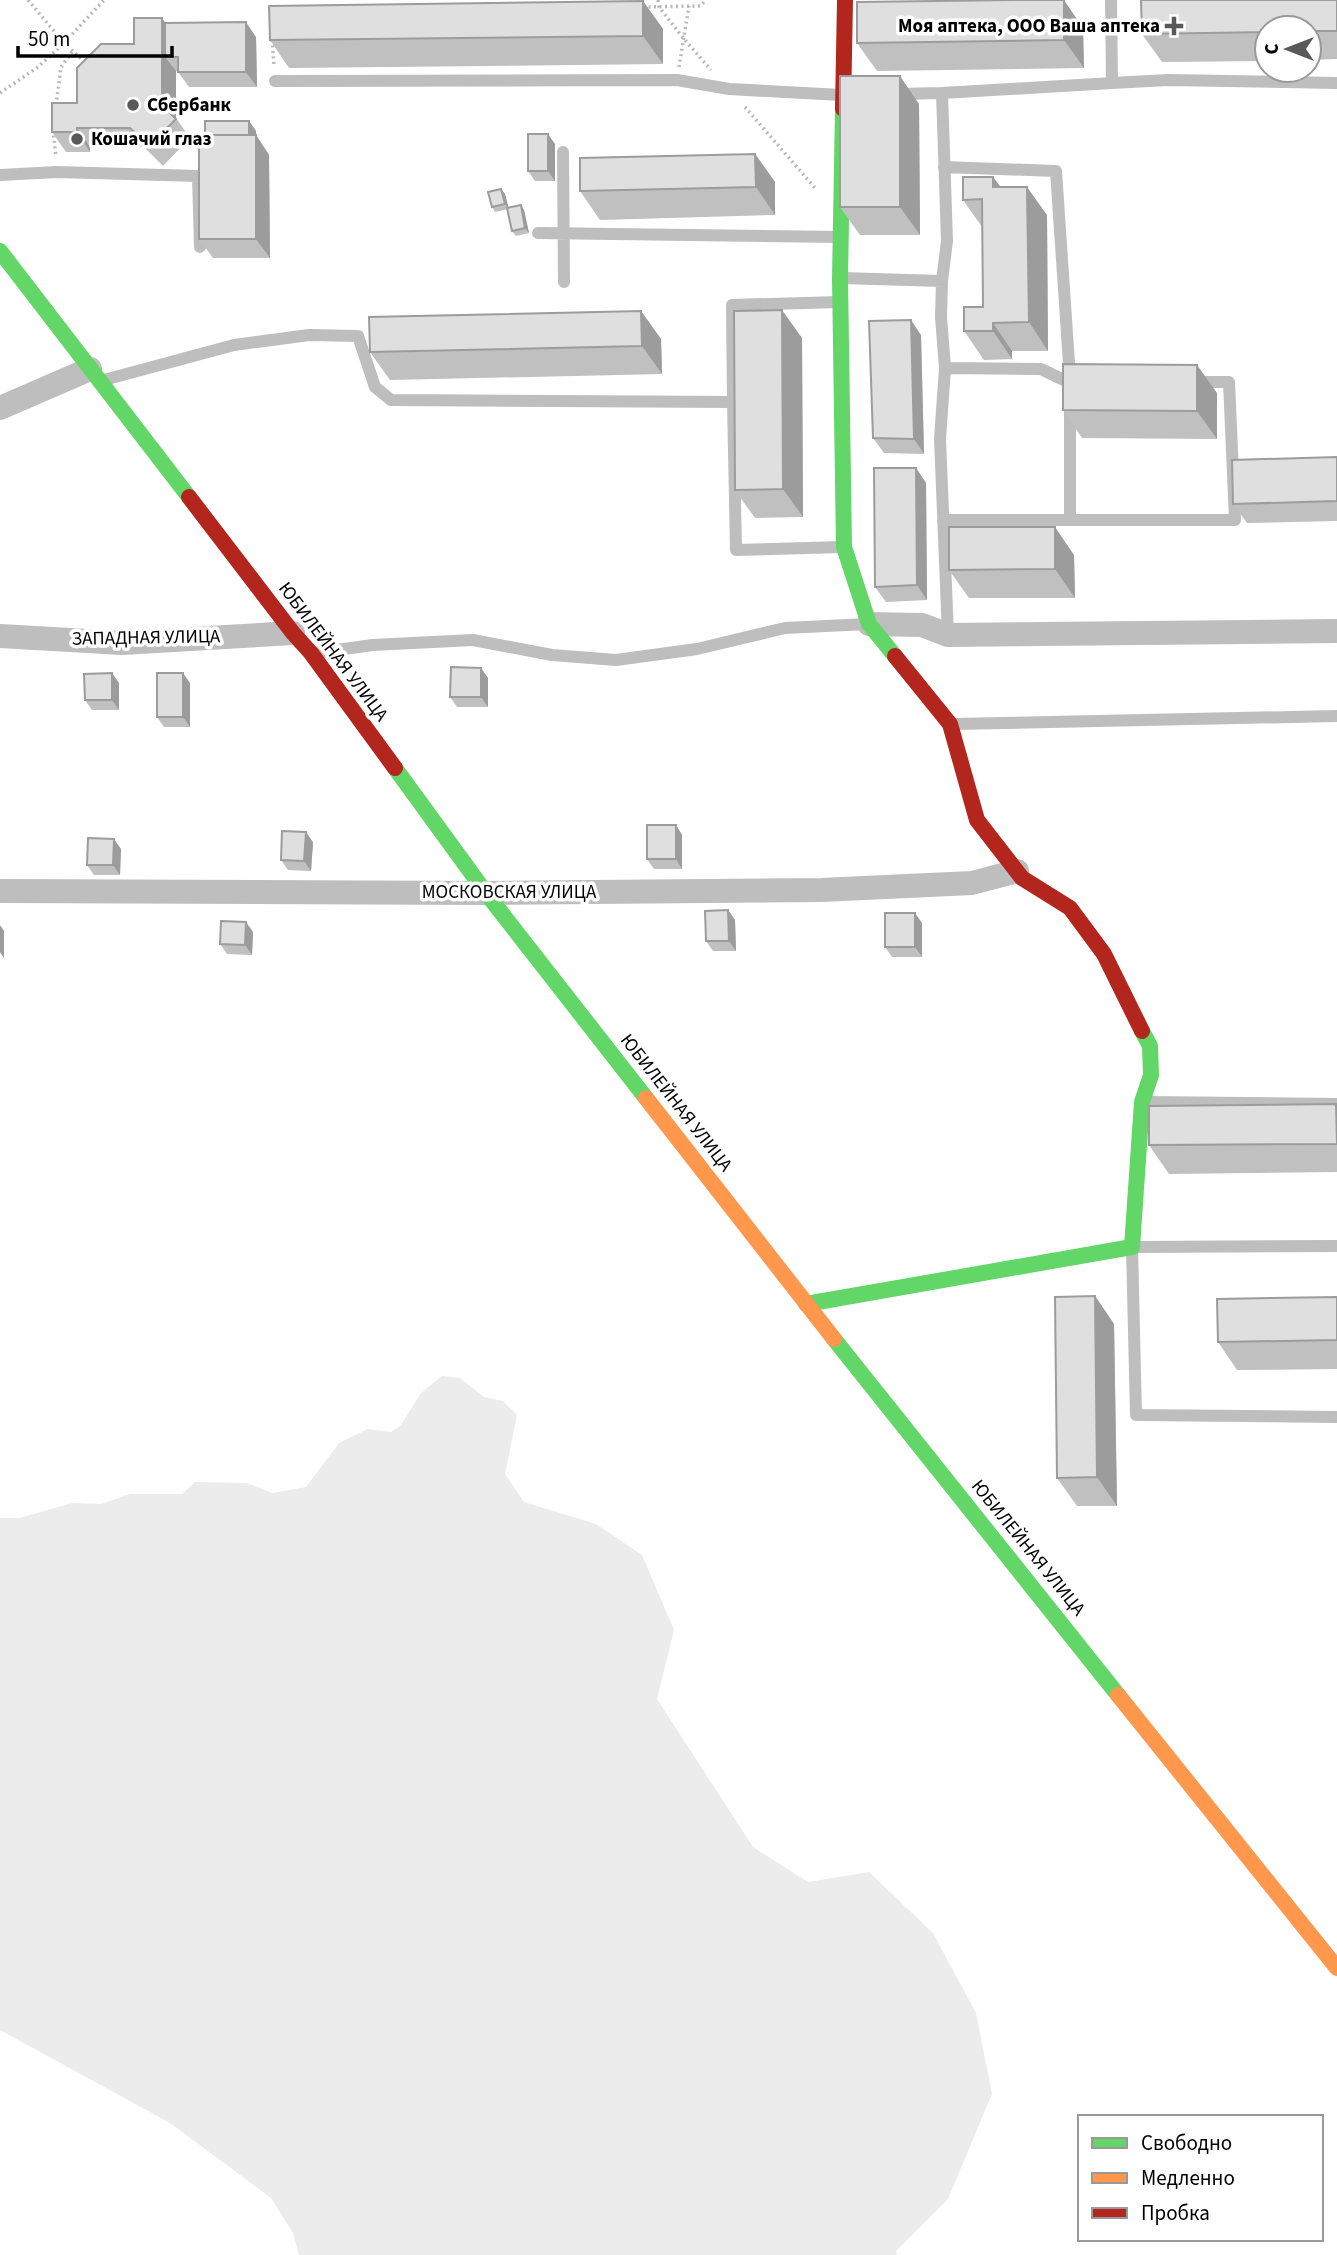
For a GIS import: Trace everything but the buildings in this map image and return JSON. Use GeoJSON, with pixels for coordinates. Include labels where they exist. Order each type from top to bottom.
{"type":"FeatureCollection","features":[{"type":"Feature","properties":{"kind":"main road"},"geometry":{"type":"LineString","coordinates":[[806,1304],[1132,1247],[1142,1102],[1151,1075],[1150,1046],[1104,954],[1070,908],[1022,878],[977,820],[950,724],[869,624],[844,547],[840,278],[851,95],[845,0]]}},
{"type":"Feature","properties":{"kind":"main road","name":"ЮБИЛЕЙНАЯ УЛИЦА"},"geometry":{"type":"LineString","coordinates":[[0,251],[311,653],[486,893],[806,1304],[1337,1968]]}},
{"type":"Feature","properties":{"kind":"street"},"geometry":{"type":"LineString","coordinates":[[0,408],[95,375]]}},
{"type":"Feature","properties":{"kind":"street"},"geometry":{"type":"LineString","coordinates":[[869,624],[922,625],[948,635],[1337,631]]}},
{"type":"Feature","properties":{"kind":"street","name":"ЗАПАДНАЯ УЛИЦА"},"geometry":{"type":"LineString","coordinates":[[0,636],[122,643],[293,633]]}},
{"type":"Feature","properties":{"kind":"street","name":"МОСКОВСКАЯ УЛИЦА"},"geometry":{"type":"LineString","coordinates":[[0,891],[486,893],[835,889],[972,883],[1017,871]]}},
{"type":"Feature","properties":{"kind":"lane"},"geometry":{"type":"LineString","coordinates":[[1111,0],[1112,83]]}},
{"type":"Feature","properties":{"kind":"lane"},"geometry":{"type":"LineString","coordinates":[[275,81],[677,80],[729,89],[851,95]]}},
{"type":"Feature","properties":{"kind":"lane"},"geometry":{"type":"LineString","coordinates":[[886,94],[1168,80],[1337,83]]}},
{"type":"Feature","properties":{"kind":"lane"},"geometry":{"type":"LineString","coordinates":[[942,93],[947,242],[942,281],[941,317],[945,368],[940,439],[948,635]]}},
{"type":"Feature","properties":{"kind":"lane"},"geometry":{"type":"LineString","coordinates":[[563,152],[564,282]]}},
{"type":"Feature","properties":{"kind":"lane"},"geometry":{"type":"LineString","coordinates":[[944,167],[1056,171],[1070,383],[1070,519]]}},
{"type":"Feature","properties":{"kind":"lane"},"geometry":{"type":"LineString","coordinates":[[0,176],[57,172],[82,179],[198,176],[200,247]]}},
{"type":"Feature","properties":{"kind":"lane"},"geometry":{"type":"LineString","coordinates":[[538,233],[841,237]]}},
{"type":"Feature","properties":{"kind":"lane"},"geometry":{"type":"LineString","coordinates":[[840,278],[942,281]]}},
{"type":"Feature","properties":{"kind":"lane"},"geometry":{"type":"LineString","coordinates":[[840,302],[732,305],[733,402],[736,550],[844,547]]}},
{"type":"Feature","properties":{"kind":"lane"},"geometry":{"type":"LineString","coordinates":[[95,375],[234,345],[309,335],[358,336],[374,387],[391,400],[733,402]]}},
{"type":"Feature","properties":{"kind":"lane"},"geometry":{"type":"LineString","coordinates":[[945,368],[1041,369],[1070,383],[1097,383]]}},
{"type":"Feature","properties":{"kind":"lane"},"geometry":{"type":"LineString","coordinates":[[943,520],[1235,520],[1238,456],[1229,382],[1176,382]]}},
{"type":"Feature","properties":{"kind":"lane"},"geometry":{"type":"LineString","coordinates":[[311,653],[373,645],[473,640],[552,654],[616,660],[697,649],[785,628],[869,624]]}},
{"type":"Feature","properties":{"kind":"lane"},"geometry":{"type":"LineString","coordinates":[[950,724],[1337,716]]}},
{"type":"Feature","properties":{"kind":"lane"},"geometry":{"type":"LineString","coordinates":[[1142,1102],[1337,1104]]}},
{"type":"Feature","properties":{"kind":"lane"},"geometry":{"type":"LineString","coordinates":[[1337,1246],[1132,1247],[1136,1415],[1337,1417]]}},
{"type":"Feature","properties":{"kind":"path"},"geometry":{"type":"LineString","coordinates":[[28,0],[72,52],[92,68]]}},
{"type":"Feature","properties":{"kind":"path"},"geometry":{"type":"LineString","coordinates":[[0,93],[38,67],[104,0]]}},
{"type":"Feature","properties":{"kind":"path"},"geometry":{"type":"LineString","coordinates":[[659,0],[659,7],[684,39],[816,188]]}},
{"type":"Feature","properties":{"kind":"path"},"geometry":{"type":"LineString","coordinates":[[631,7],[700,6],[706,0]]}},
{"type":"Feature","properties":{"kind":"path"},"geometry":{"type":"LineString","coordinates":[[677,80],[689,6]]}},
{"type":"Feature","properties":{"kind":"path"},"geometry":{"type":"LineString","coordinates":[[272,32],[275,81]]}},
{"type":"Feature","properties":{"kind":"path"},"geometry":{"type":"LineString","coordinates":[[57,172],[53,131],[61,67],[72,52]]}},
{"type":"Feature","properties":{"kind":"shaded area"},"geometry":{"type":"Polygon","coordinates":[[[442,1376],[460,1378],[484,1397],[503,1401],[517,1415],[505,1474],[524,1502],[596,1524],[642,1555],[674,1630],[657,1699],[753,1847],[808,1882],[869,1872],[933,1933],[976,2013],[992,2094],[948,2199],[896,2251],[897,2255],[299,2255],[293,2233],[271,2198],[170,2123],[0,2030],[0,1518],[20,1518],[72,1503],[101,1504],[130,1494],[182,1494],[195,1482],[247,1483],[272,1493],[306,1487],[339,1443],[368,1429],[391,1432],[401,1425],[421,1393],[442,1376]]]}},
{"type":"Feature","properties":{"kind":"traffic: fast"},"geometry":{"type":"LineString","coordinates":[[843,109],[840,278],[844,547],[869,624],[895,656]]}},
{"type":"Feature","properties":{"kind":"traffic: fast"},"geometry":{"type":"LineString","coordinates":[[0,251],[189,497]]}},
{"type":"Feature","properties":{"kind":"traffic: fast"},"geometry":{"type":"LineString","coordinates":[[395,768],[486,893],[646,1098]]}},
{"type":"Feature","properties":{"kind":"traffic: fast"},"geometry":{"type":"LineString","coordinates":[[806,1304],[1132,1247],[1142,1102],[1151,1075],[1150,1046],[1142,1031]]}},
{"type":"Feature","properties":{"kind":"traffic: fast"},"geometry":{"type":"LineString","coordinates":[[834,1339],[1118,1695]]}},
{"type":"Feature","properties":{"kind":"traffic: slow"},"geometry":{"type":"LineString","coordinates":[[646,1098],[834,1339]]}},
{"type":"Feature","properties":{"kind":"traffic: slow"},"geometry":{"type":"LineString","coordinates":[[1118,1695],[1337,1968]]}},
{"type":"Feature","properties":{"kind":"traffic: jam"},"geometry":{"type":"LineString","coordinates":[[843,109],[845,0]]}},
{"type":"Feature","properties":{"kind":"traffic: jam"},"geometry":{"type":"LineString","coordinates":[[189,497],[311,653],[395,768]]}},
{"type":"Feature","properties":{"kind":"traffic: jam"},"geometry":{"type":"LineString","coordinates":[[895,656],[950,724],[977,820],[1022,878],[1070,908],[1104,954],[1142,1031]]}},
{"type":"Feature","properties":{"kind":"place","name":"Моя аптека, ООО Ваша аптека"},"geometry":{"type":"Point","coordinates":[1174,26]}},
{"type":"Feature","properties":{"kind":"place","name":"Сбербанк"},"geometry":{"type":"Point","coordinates":[133,105]}},
{"type":"Feature","properties":{"kind":"place","name":"Кошачий глаз"},"geometry":{"type":"Point","coordinates":[77,139]}}]}
